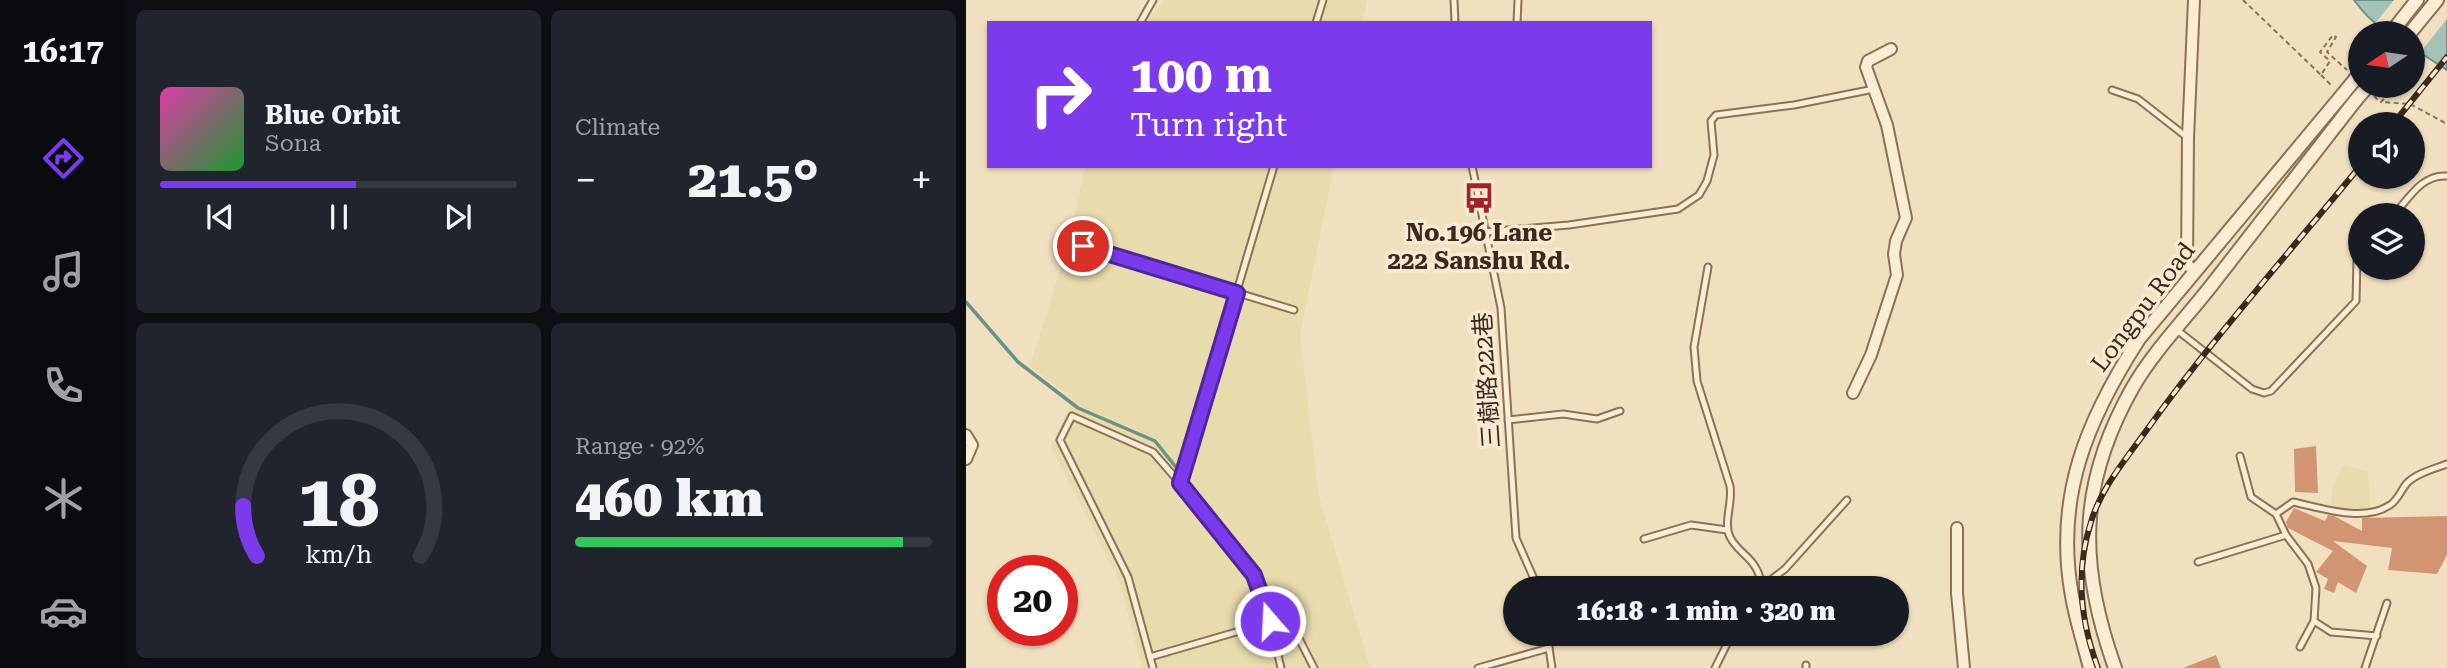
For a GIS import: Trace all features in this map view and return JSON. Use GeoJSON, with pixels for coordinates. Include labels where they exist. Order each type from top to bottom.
{"type":"FeatureCollection","features":[{"type":"Feature","properties":{"kind":"street"},"geometry":{"type":"LineString","coordinates":[[2194,0],[2188,138],[2187,265],[2195,270]]}},
{"type":"Feature","properties":{"kind":"street"},"geometry":{"type":"LineString","coordinates":[[2400,21],[2417,0]]}},
{"type":"Feature","properties":{"kind":"street"},"geometry":{"type":"LineString","coordinates":[[2420,21],[2437,0]]}},
{"type":"Feature","properties":{"kind":"street"},"geometry":{"type":"LineString","coordinates":[[1853,393],[1871,355],[1897,275],[1894,254],[1896,241],[1906,218],[1887,125],[1866,67],[1868,61],[1891,49]]}},
{"type":"Feature","properties":{"kind":"street","name":"Longpu Road"},"geometry":{"type":"LineString","coordinates":[[2090,668],[2072,596],[2067,547],[2073,479],[2087,435],[2111,383],[2139,340],[2338,90],[2348,81]]}},
{"type":"Feature","properties":{"kind":"street","name":"Longpu Road"},"geometry":{"type":"LineString","coordinates":[[2115,668],[2091,588],[2089,517],[2107,439],[2135,385],[2358,98]]}},
{"type":"Feature","properties":{"kind":"street"},"geometry":{"type":"LineString","coordinates":[[966,435],[972,445],[966,459]]}},
{"type":"Feature","properties":{"kind":"street"},"geometry":{"type":"LineString","coordinates":[[1958,528],[1957,593],[1964,668]]}},
{"type":"Feature","properties":{"kind":"lane"},"geometry":{"type":"LineString","coordinates":[[1141,21],[1153,0]]}},
{"type":"Feature","properties":{"kind":"lane"},"geometry":{"type":"LineString","coordinates":[[1317,21],[1323,0]]}},
{"type":"Feature","properties":{"kind":"lane"},"geometry":{"type":"LineString","coordinates":[[1454,0],[1455,21]]}},
{"type":"Feature","properties":{"kind":"lane"},"geometry":{"type":"LineString","coordinates":[[1517,21],[1518,0]]}},
{"type":"Feature","properties":{"kind":"lane"},"geometry":{"type":"LineString","coordinates":[[1484,232],[1569,225],[1678,209],[1699,195],[1707,181],[1714,155],[1711,121],[1716,114],[1794,106],[1874,89]]}},
{"type":"Feature","properties":{"kind":"lane"},"geometry":{"type":"LineString","coordinates":[[2112,90],[2138,99],[2188,138]]}},
{"type":"Feature","properties":{"kind":"lane"},"geometry":{"type":"LineString","coordinates":[[1180,483],[1273,168]]}},
{"type":"Feature","properties":{"kind":"lane","name":"三樹路222巷"},"geometry":{"type":"LineString","coordinates":[[1472,168],[1501,309],[1516,538],[1533,576]]}},
{"type":"Feature","properties":{"kind":"lane"},"geometry":{"type":"LineString","coordinates":[[2404,203],[2420,184],[2431,177],[2447,176]]}},
{"type":"Feature","properties":{"kind":"lane"},"geometry":{"type":"LineString","coordinates":[[1083,246],[1294,310]]}},
{"type":"Feature","properties":{"kind":"lane"},"geometry":{"type":"LineString","coordinates":[[1708,267],[1694,347],[1696,381],[1730,486],[1732,498],[1727,530],[1731,539],[1755,563],[1759,576]]}},
{"type":"Feature","properties":{"kind":"lane"},"geometry":{"type":"LineString","coordinates":[[2177,330],[2252,389],[2264,393],[2271,391],[2356,301],[2356,280]]}},
{"type":"Feature","properties":{"kind":"lane"},"geometry":{"type":"LineString","coordinates":[[1508,421],[1563,414],[1597,419],[1620,411]]}},
{"type":"Feature","properties":{"kind":"lane"},"geometry":{"type":"LineString","coordinates":[[1153,668],[1128,577],[1060,440],[1072,416],[1153,452],[1180,483],[1254,575],[1270,621],[1281,668]]}},
{"type":"Feature","properties":{"kind":"lane"},"geometry":{"type":"LineString","coordinates":[[2240,456],[2251,497],[2276,514],[2286,535],[2308,564],[2316,588],[2314,621],[2300,647]]}},
{"type":"Feature","properties":{"kind":"lane"},"geometry":{"type":"LineString","coordinates":[[2276,514],[2293,502],[2343,513],[2375,513],[2392,503],[2416,476],[2447,464]]}},
{"type":"Feature","properties":{"kind":"lane"},"geometry":{"type":"LineString","coordinates":[[1775,576],[1785,569],[1847,500]]}},
{"type":"Feature","properties":{"kind":"lane"},"geometry":{"type":"LineString","coordinates":[[1644,539],[1692,526],[1727,530]]}},
{"type":"Feature","properties":{"kind":"lane"},"geometry":{"type":"LineString","coordinates":[[2198,562],[2286,535]]}},
{"type":"Feature","properties":{"kind":"lane"},"geometry":{"type":"LineString","coordinates":[[2365,668],[2387,603]]}},
{"type":"Feature","properties":{"kind":"lane"},"geometry":{"type":"LineString","coordinates":[[1150,657],[1288,617],[1314,668]]}},
{"type":"Feature","properties":{"kind":"lane"},"geometry":{"type":"LineString","coordinates":[[2314,621],[2331,632],[2376,636]]}},
{"type":"Feature","properties":{"kind":"lane"},"geometry":{"type":"LineString","coordinates":[[1715,668],[1726,646]]}},
{"type":"Feature","properties":{"kind":"lane"},"geometry":{"type":"LineString","coordinates":[[1478,668],[1549,648],[1552,668]]}},
{"type":"Feature","properties":{"kind":"path"},"geometry":{"type":"LineString","coordinates":[[2243,0],[2338,90]]}},
{"type":"Feature","properties":{"kind":"path"},"geometry":{"type":"LineString","coordinates":[[2321,75],[2330,61],[2320,52],[2333,35],[2336,37],[2327,52],[2348,68]]}},
{"type":"Feature","properties":{"kind":"path"},"geometry":{"type":"LineString","coordinates":[[2384,98],[2381,102],[2410,104],[2447,124]]}},
{"type":"Feature","properties":{"kind":"shaded area"},"geometry":{"type":"Polygon","coordinates":[[[1164,0],[1367,0],[1362,21],[1148,21],[1164,0]]]}},
{"type":"Feature","properties":{"kind":"shaded area"},"geometry":{"type":"Polygon","coordinates":[[[1085,168],[1334,168],[1300,335],[1318,493],[1370,668],[1142,668],[1120,583],[1051,446],[1073,398],[1030,366],[1071,235],[1085,168]]]}},
{"type":"Feature","properties":{"kind":"shaded area"},"geometry":{"type":"Polygon","coordinates":[[[2342,465],[2368,471],[2370,509],[2331,509],[2332,490],[2342,465]]]}},
{"type":"Feature","properties":{"kind":"water"},"geometry":{"type":"Polygon","coordinates":[[[2354,0],[2447,0],[2447,70],[2426,56],[2426,21],[2372,21],[2354,0]]]}},
{"type":"Feature","properties":{"kind":"pier"},"geometry":{"type":"Polygon","coordinates":[[[2394,0],[2447,0],[2447,19],[2426,45],[2426,21],[2377,21],[2394,0]]]}},
{"type":"Feature","properties":{"kind":"building"},"geometry":{"type":"Polygon","coordinates":[[[2316,446],[2318,493],[2295,492],[2294,449],[2316,446]]]}},
{"type":"Feature","properties":{"kind":"building"},"geometry":{"type":"Polygon","coordinates":[[[2294,508],[2325,521],[2328,515],[2334,516],[2362,531],[2362,518],[2447,516],[2447,555],[2437,574],[2388,570],[2392,548],[2333,541],[2367,566],[2356,593],[2338,582],[2334,593],[2324,589],[2328,579],[2316,572],[2333,551],[2288,528],[2286,522],[2294,508]]]}},
{"type":"Feature","properties":{"kind":"building"},"geometry":{"type":"Polygon","coordinates":[[[2216,655],[2221,668],[2183,668],[2216,655]]]}},
{"type":"Feature","properties":{"kind":"waterway"},"geometry":{"type":"LineString","coordinates":[[966,302],[1018,362],[1078,408],[1155,441],[1243,551],[1287,619]]}},
{"type":"Feature","properties":{"kind":"railway"},"geometry":{"type":"LineString","coordinates":[[2403,112],[2447,57]]}},
{"type":"Feature","properties":{"kind":"railway"},"geometry":{"type":"LineString","coordinates":[[2098,668],[2087,632],[2081,578],[2086,541],[2101,497],[2122,463],[2197,363],[2348,180]]}},
{"type":"Feature","properties":{"kind":"place","name":"No.196 Lane 222 Sanshu Rd."},"geometry":{"type":"Point","coordinates":[1479,198]}},
{"type":"Feature","properties":{"kind":"route"},"geometry":{"type":"LineString","coordinates":[[1083,246],[1237,293],[1180,483],[1254,575],[1270,621]]}}]}
